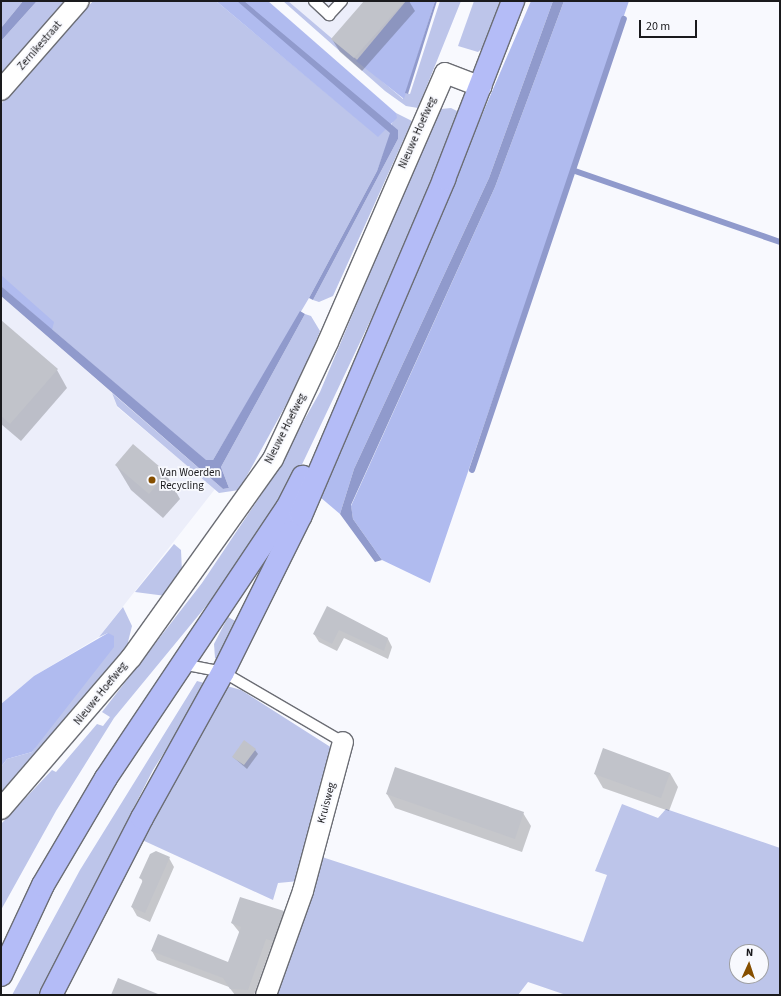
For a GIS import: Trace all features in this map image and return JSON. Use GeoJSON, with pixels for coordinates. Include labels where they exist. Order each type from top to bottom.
{"type":"FeatureCollection","features":[{"type":"Feature","properties":{"kind":"main road"},"geometry":{"type":"LineString","coordinates":[[51,995],[142,818],[223,672],[301,515],[481,87],[513,1]]}},
{"type":"Feature","properties":{"kind":"main road"},"geometry":{"type":"LineString","coordinates":[[1,975],[43,885],[106,778],[287,508],[364,367]]}},
{"type":"Feature","properties":{"kind":"street","name":"Zernikestraat"},"geometry":{"type":"LineString","coordinates":[[1,90],[79,1]]}},
{"type":"Feature","properties":{"kind":"street","name":"Nieuwe Hoefweg"},"geometry":{"type":"LineString","coordinates":[[1,809],[92,706],[195,573],[273,459],[328,342],[445,73],[481,87]]}},
{"type":"Feature","properties":{"kind":"street","name":"Kruisweg"},"geometry":{"type":"LineString","coordinates":[[266,995],[303,891],[344,742]]}},
{"type":"Feature","properties":{"kind":"lane"},"geometry":{"type":"LineString","coordinates":[[314,1],[329,15],[342,1]]}},
{"type":"Feature","properties":{"kind":"lane","name":"Kruisweg"},"geometry":{"type":"LineString","coordinates":[[182,664],[223,672],[344,742]]}},
{"type":"Feature","properties":{"kind":"shaded area"},"geometry":{"type":"Polygon","coordinates":[[[1,1],[23,1],[1,28],[1,1]]]}},
{"type":"Feature","properties":{"kind":"shaded area"},"geometry":{"type":"Polygon","coordinates":[[[23,1],[37,1],[1,41],[1,28],[23,1]]]}},
{"type":"Feature","properties":{"kind":"shaded area"},"geometry":{"type":"Polygon","coordinates":[[[37,1],[66,1],[1,74],[1,41],[37,1]]]}},
{"type":"Feature","properties":{"kind":"shaded area"},"geometry":{"type":"Polygon","coordinates":[[[93,1],[216,1],[378,136],[385,128],[391,133],[377,171],[309,298],[213,460],[205,460],[1,286],[1,104],[93,1]]]}},
{"type":"Feature","properties":{"kind":"shaded area"},"geometry":{"type":"Polygon","coordinates":[[[216,1],[268,1],[396,113],[397,118],[378,137],[216,1]]]}},
{"type":"Feature","properties":{"kind":"shaded area"},"geometry":{"type":"Polygon","coordinates":[[[237,1],[244,1],[398,130],[398,139],[313,300],[309,298],[377,171],[390,133],[237,1]]]}},
{"type":"Feature","properties":{"kind":"shaded area"},"geometry":{"type":"Polygon","coordinates":[[[283,1],[288,1],[403,99],[405,93],[410,94],[440,1],[461,1],[418,108],[406,106],[385,91],[283,1]]]}},
{"type":"Feature","properties":{"kind":"shaded area"},"geometry":{"type":"Polygon","coordinates":[[[288,1],[406,1],[356,61],[288,1]]]}},
{"type":"Feature","properties":{"kind":"shaded area"},"geometry":{"type":"Polygon","coordinates":[[[406,1],[435,1],[404,99],[356,61],[406,1]]]}},
{"type":"Feature","properties":{"kind":"shaded area"},"geometry":{"type":"Polygon","coordinates":[[[435,1],[437,1],[408,94],[405,93],[435,1]]]}},
{"type":"Feature","properties":{"kind":"shaded area"},"geometry":{"type":"Polygon","coordinates":[[[474,1],[501,1],[484,47],[478,52],[458,46],[474,1]]]}},
{"type":"Feature","properties":{"kind":"shaded area"},"geometry":{"type":"Polygon","coordinates":[[[531,1],[553,1],[489,178],[354,469],[340,514],[320,497],[327,475],[531,1]]]}},
{"type":"Feature","properties":{"kind":"shaded area"},"geometry":{"type":"Polygon","coordinates":[[[553,1],[564,1],[495,187],[351,505],[353,519],[382,560],[375,562],[340,514],[354,469],[489,178],[553,1]]]}},
{"type":"Feature","properties":{"kind":"shaded area"},"geometry":{"type":"Polygon","coordinates":[[[564,1],[629,1],[430,583],[382,560],[353,519],[351,506],[495,187],[564,1]]]}},
{"type":"Feature","properties":{"kind":"shaded area"},"geometry":{"type":"Polygon","coordinates":[[[451,108],[459,112],[392,275],[297,475],[249,554],[114,718],[56,811],[1,910],[1,824],[52,770],[56,772],[97,724],[103,726],[110,717],[102,712],[202,583],[267,486],[320,392],[436,115],[441,109],[451,108]]]}},
{"type":"Feature","properties":{"kind":"shaded area"},"geometry":{"type":"Polygon","coordinates":[[[396,113],[412,121],[333,296],[319,302],[313,300],[398,139],[398,131],[391,126],[396,113]]]}},
{"type":"Feature","properties":{"kind":"shaded area"},"geometry":{"type":"Polygon","coordinates":[[[1,275],[54,322],[52,330],[1,286],[1,275]]]}},
{"type":"Feature","properties":{"kind":"shaded area"},"geometry":{"type":"Polygon","coordinates":[[[1,286],[206,460],[213,460],[300,311],[305,314],[221,467],[229,488],[223,489],[1,296],[1,286]]]}},
{"type":"Feature","properties":{"kind":"shaded area"},"geometry":{"type":"Polygon","coordinates":[[[1,296],[112,393],[117,407],[215,489],[99,637],[34,676],[1,704],[1,296]]]}},
{"type":"Feature","properties":{"kind":"shaded area"},"geometry":{"type":"Polygon","coordinates":[[[305,314],[311,316],[320,331],[303,374],[239,490],[219,493],[117,406],[112,393],[223,489],[229,488],[221,467],[305,314]]]}},
{"type":"Feature","properties":{"kind":"shaded area"},"geometry":{"type":"Polygon","coordinates":[[[174,544],[181,550],[182,572],[166,596],[135,592],[174,544]]]}},
{"type":"Feature","properties":{"kind":"shaded area"},"geometry":{"type":"Polygon","coordinates":[[[123,607],[132,626],[127,646],[85,700],[1,794],[1,767],[7,759],[32,752],[108,633],[99,637],[123,607]]]}},
{"type":"Feature","properties":{"kind":"shaded area"},"geometry":{"type":"Polygon","coordinates":[[[228,617],[241,624],[220,662],[215,658],[214,644],[228,617]]]}},
{"type":"Feature","properties":{"kind":"shaded area"},"geometry":{"type":"Polygon","coordinates":[[[108,633],[114,636],[114,647],[32,752],[7,759],[1,767],[1,704],[34,676],[108,633]]]}},
{"type":"Feature","properties":{"kind":"shaded area"},"geometry":{"type":"Polygon","coordinates":[[[197,681],[208,684],[153,770],[38,995],[12,995],[80,870],[197,681]]]}},
{"type":"Feature","properties":{"kind":"shaded area"},"geometry":{"type":"Polygon","coordinates":[[[227,686],[241,690],[332,748],[299,881],[278,883],[273,900],[140,839],[227,686]]]}},
{"type":"Feature","properties":{"kind":"shaded area"},"geometry":{"type":"Polygon","coordinates":[[[622,804],[658,818],[666,809],[780,848],[780,995],[566,995],[528,982],[518,995],[276,995],[322,857],[583,942],[607,875],[595,871],[622,804]]]}},
{"type":"Feature","properties":{"kind":"building"},"geometry":{"type":"Polygon","coordinates":[[[364,1],[405,1],[354,58],[331,39],[364,1]]]}},
{"type":"Feature","properties":{"kind":"building"},"geometry":{"type":"Polygon","coordinates":[[[1,320],[58,369],[10,424],[1,416],[1,320]]]}},
{"type":"Feature","properties":{"kind":"building"},"geometry":{"type":"Polygon","coordinates":[[[133,444],[167,473],[149,494],[115,465],[133,444]]]}},
{"type":"Feature","properties":{"kind":"building"},"geometry":{"type":"Polygon","coordinates":[[[327,606],[388,638],[384,651],[339,630],[332,644],[313,634],[327,606]]]}},
{"type":"Feature","properties":{"kind":"building"},"geometry":{"type":"Polygon","coordinates":[[[244,740],[256,749],[244,765],[232,757],[244,740]]]}},
{"type":"Feature","properties":{"kind":"building"},"geometry":{"type":"Polygon","coordinates":[[[603,748],[670,773],[661,798],[594,774],[603,748]]]}},
{"type":"Feature","properties":{"kind":"building"},"geometry":{"type":"Polygon","coordinates":[[[395,767],[524,812],[515,839],[386,794],[395,767]]]}},
{"type":"Feature","properties":{"kind":"building"},"geometry":{"type":"Polygon","coordinates":[[[156,851],[170,857],[145,913],[131,907],[143,880],[139,878],[150,854],[156,851]]]}},
{"type":"Feature","properties":{"kind":"building"},"geometry":{"type":"Polygon","coordinates":[[[240,897],[284,911],[273,941],[266,939],[248,990],[230,989],[223,978],[151,951],[158,934],[228,962],[241,927],[231,923],[240,897]]]}},
{"type":"Feature","properties":{"kind":"building"},"geometry":{"type":"Polygon","coordinates":[[[118,978],[158,994],[158,995],[111,995],[118,978]]]}},
{"type":"Feature","properties":{"kind":"waterway"},"geometry":{"type":"LineString","coordinates":[[472,470],[624,19]]}},
{"type":"Feature","properties":{"kind":"waterway"},"geometry":{"type":"LineString","coordinates":[[575,171],[780,242]]}},
{"type":"Feature","properties":{"kind":"place","name":"Van Woerden Recycling"},"geometry":{"type":"Point","coordinates":[152,480]}}]}
